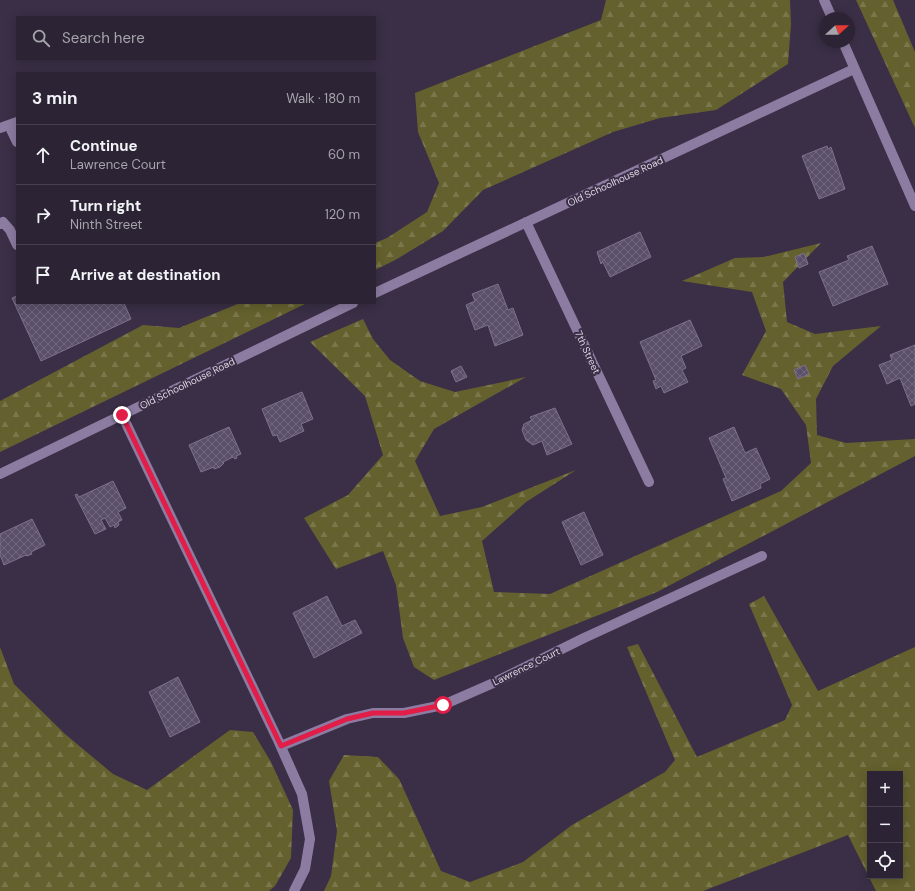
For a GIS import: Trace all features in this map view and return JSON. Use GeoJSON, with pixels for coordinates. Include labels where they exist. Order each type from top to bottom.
{"type":"FeatureCollection","features":[{"type":"Feature","properties":{"kind":"street"},"geometry":{"type":"LineString","coordinates":[[824,0],[829,12]]}},
{"type":"Feature","properties":{"kind":"street"},"geometry":{"type":"LineString","coordinates":[[845,48],[915,206]]}},
{"type":"Feature","properties":{"kind":"street","name":"Old Schoolhouse Road"},"geometry":{"type":"LineString","coordinates":[[376,293],[854,69]]}},
{"type":"Feature","properties":{"kind":"street"},"geometry":{"type":"LineString","coordinates":[[9,125],[16,140]]}},
{"type":"Feature","properties":{"kind":"street"},"geometry":{"type":"LineString","coordinates":[[0,224],[3,222],[10,230],[16,243]]}},
{"type":"Feature","properties":{"kind":"street","name":"7th Street"},"geometry":{"type":"LineString","coordinates":[[526,222],[649,482]]}},
{"type":"Feature","properties":{"kind":"street","name":"Old Schoolhouse Road"},"geometry":{"type":"LineString","coordinates":[[0,474],[351,304]]}},
{"type":"Feature","properties":{"kind":"street"},"geometry":{"type":"LineString","coordinates":[[122,415],[281,746],[302,794],[310,839],[305,869],[294,891]]}},
{"type":"Feature","properties":{"kind":"street","name":"Lawrence Court"},"geometry":{"type":"LineString","coordinates":[[281,746],[347,719],[373,713],[404,713],[443,705],[762,556]]}},
{"type":"Feature","properties":{"kind":"green space"},"geometry":{"type":"Polygon","coordinates":[[[606,0],[790,0],[791,24],[788,64],[716,110],[660,118],[613,132],[483,190],[443,231],[397,259],[376,270],[376,243],[387,238],[427,212],[439,183],[418,132],[415,93],[601,20],[606,0]]]}},
{"type":"Feature","properties":{"kind":"green space"},"geometry":{"type":"Polygon","coordinates":[[[856,0],[893,0],[915,52],[915,128],[856,0]]]}},
{"type":"Feature","properties":{"kind":"green space"},"geometry":{"type":"Polygon","coordinates":[[[821,243],[783,282],[787,322],[815,334],[881,326],[833,366],[816,399],[817,435],[846,443],[915,439],[915,456],[657,592],[434,680],[414,667],[403,638],[396,585],[383,551],[336,569],[304,518],[348,495],[383,455],[365,396],[310,342],[363,319],[373,339],[390,360],[420,381],[455,392],[526,377],[434,429],[415,461],[440,516],[482,507],[576,470],[526,502],[482,541],[494,592],[550,594],[781,491],[811,463],[806,425],[781,389],[742,375],[766,331],[752,292],[682,281],[735,258],[764,257],[821,243]]]}},
{"type":"Feature","properties":{"kind":"green space"},"geometry":{"type":"Polygon","coordinates":[[[238,304],[305,304],[0,452],[0,401],[143,325],[179,328],[238,304]]]}},
{"type":"Feature","properties":{"kind":"green space"},"geometry":{"type":"Polygon","coordinates":[[[764,596],[818,691],[915,647],[915,891],[876,891],[870,879],[903,879],[903,771],[867,771],[867,873],[848,835],[703,891],[324,891],[331,876],[337,831],[329,781],[344,755],[378,757],[399,779],[441,871],[470,882],[523,862],[572,825],[665,772],[675,760],[627,647],[638,644],[697,757],[785,720],[792,705],[749,604],[764,596]]]}},
{"type":"Feature","properties":{"kind":"green space"},"geometry":{"type":"Polygon","coordinates":[[[0,647],[14,684],[65,734],[113,774],[147,790],[230,730],[253,732],[271,762],[293,810],[291,858],[275,886],[269,891],[0,891],[0,647]]]}},
{"type":"Feature","properties":{"kind":"building"},"geometry":{"type":"Polygon","coordinates":[[[827,146],[828,149],[831,147],[845,189],[819,199],[802,156],[827,146]]]}},
{"type":"Feature","properties":{"kind":"building"},"geometry":{"type":"Polygon","coordinates":[[[640,232],[651,257],[610,277],[603,262],[601,264],[597,252],[640,232]]]}},
{"type":"Feature","properties":{"kind":"building"},"geometry":{"type":"Polygon","coordinates":[[[872,246],[888,284],[833,306],[819,272],[849,260],[847,256],[872,246]]]}},
{"type":"Feature","properties":{"kind":"building"},"geometry":{"type":"Polygon","coordinates":[[[804,253],[808,264],[799,268],[795,257],[804,253]]]}},
{"type":"Feature","properties":{"kind":"building"},"geometry":{"type":"Polygon","coordinates":[[[498,284],[508,310],[513,308],[523,335],[495,346],[488,325],[475,330],[466,305],[475,301],[472,294],[498,284]]]}},
{"type":"Feature","properties":{"kind":"building"},"geometry":{"type":"Polygon","coordinates":[[[16,296],[16,304],[124,304],[131,319],[41,361],[12,298],[16,296]]]}},
{"type":"Feature","properties":{"kind":"building"},"geometry":{"type":"Polygon","coordinates":[[[690,320],[702,346],[681,356],[686,368],[682,370],[688,382],[664,393],[661,386],[656,389],[653,381],[656,380],[640,342],[690,320]]]}},
{"type":"Feature","properties":{"kind":"building"},"geometry":{"type":"Polygon","coordinates":[[[915,345],[915,404],[911,406],[900,378],[887,384],[879,365],[892,360],[890,355],[915,345]]]}},
{"type":"Feature","properties":{"kind":"building"},"geometry":{"type":"Polygon","coordinates":[[[805,365],[809,374],[798,379],[794,370],[805,365]]]}},
{"type":"Feature","properties":{"kind":"building"},"geometry":{"type":"Polygon","coordinates":[[[461,366],[467,377],[456,382],[451,371],[461,366]]]}},
{"type":"Feature","properties":{"kind":"building"},"geometry":{"type":"Polygon","coordinates":[[[302,392],[313,419],[301,424],[304,431],[280,442],[277,435],[273,436],[262,409],[302,392]]]}},
{"type":"Feature","properties":{"kind":"building"},"geometry":{"type":"Polygon","coordinates":[[[555,408],[572,444],[547,455],[542,441],[533,445],[526,440],[522,430],[524,424],[532,420],[530,417],[555,408]]]}},
{"type":"Feature","properties":{"kind":"building"},"geometry":{"type":"Polygon","coordinates":[[[229,427],[241,454],[236,456],[237,458],[235,459],[233,457],[223,462],[224,463],[220,467],[214,469],[214,467],[201,472],[189,445],[229,427]]]}},
{"type":"Feature","properties":{"kind":"building"},"geometry":{"type":"Polygon","coordinates":[[[734,427],[745,453],[756,448],[770,479],[760,484],[761,488],[732,501],[723,479],[726,478],[709,438],[734,427]]]}},
{"type":"Feature","properties":{"kind":"building"},"geometry":{"type":"Polygon","coordinates":[[[113,481],[126,508],[118,512],[122,520],[118,522],[119,525],[115,528],[114,525],[110,527],[105,518],[101,520],[106,529],[95,534],[75,495],[77,494],[79,497],[113,481]]]}},
{"type":"Feature","properties":{"kind":"building"},"geometry":{"type":"Polygon","coordinates":[[[584,512],[603,555],[581,565],[562,522],[584,512]]]}},
{"type":"Feature","properties":{"kind":"building"},"geometry":{"type":"Polygon","coordinates":[[[32,519],[45,545],[31,552],[32,554],[26,555],[4,565],[0,555],[0,534],[32,519]]]}},
{"type":"Feature","properties":{"kind":"building"},"geometry":{"type":"Polygon","coordinates":[[[327,596],[342,626],[355,620],[362,633],[314,658],[293,613],[327,596]]]}},
{"type":"Feature","properties":{"kind":"building"},"geometry":{"type":"Polygon","coordinates":[[[178,677],[200,722],[170,737],[149,692],[178,677]]]}},
{"type":"Feature","properties":{"kind":"route"},"geometry":{"type":"LineString","coordinates":[[122,415],[281,746],[347,719],[373,713],[404,713],[443,705]]}}]}
